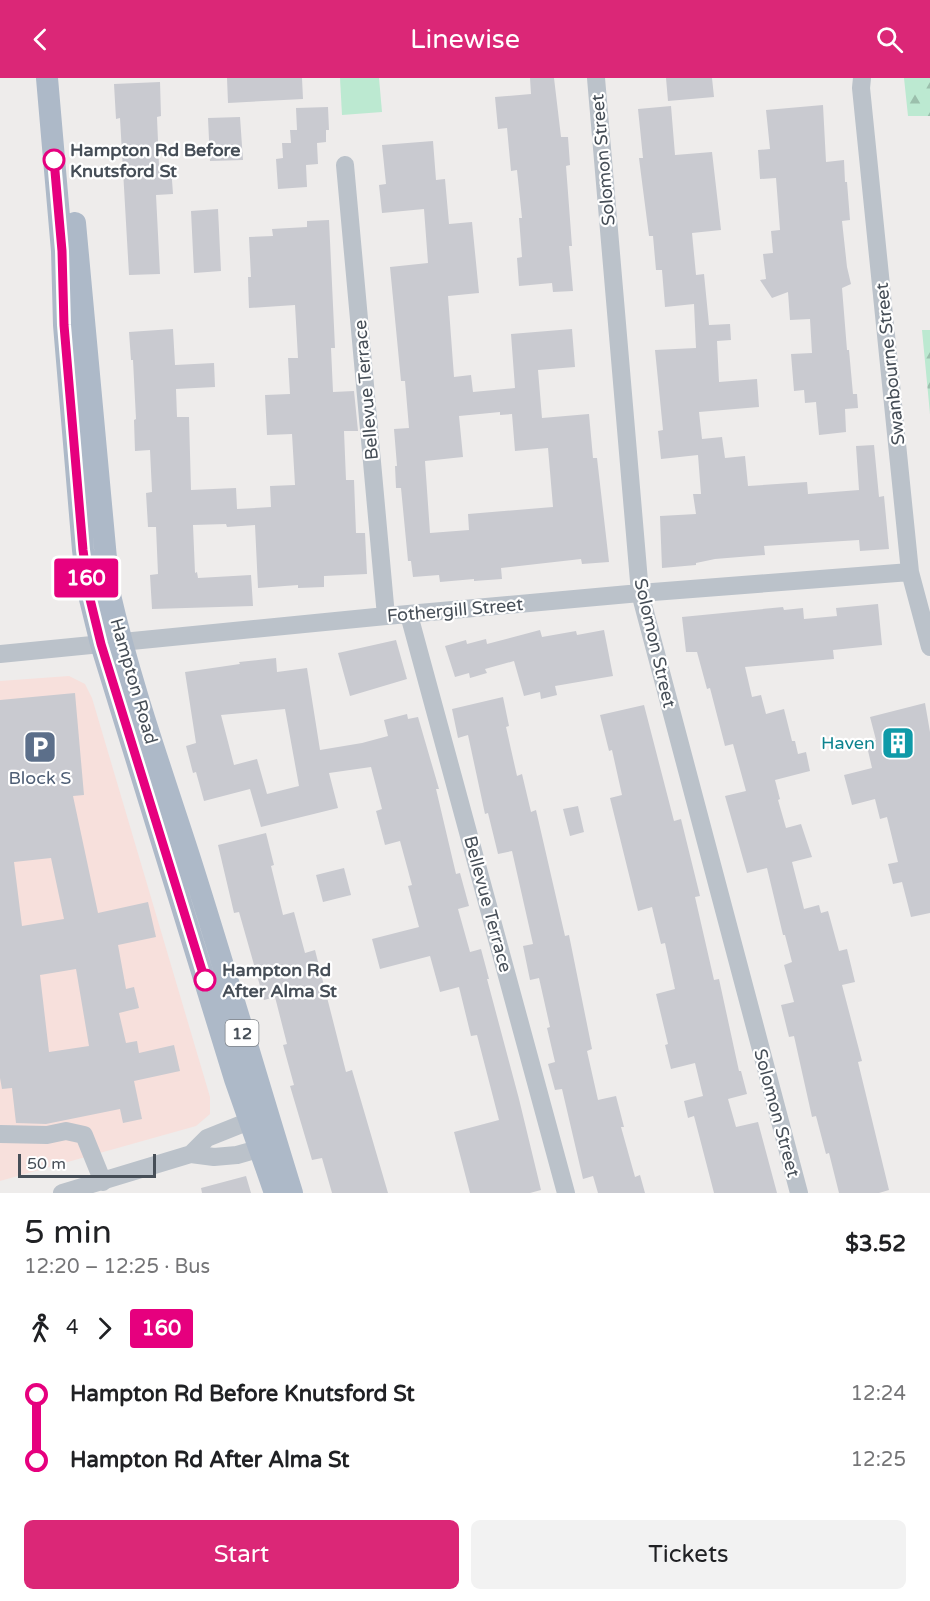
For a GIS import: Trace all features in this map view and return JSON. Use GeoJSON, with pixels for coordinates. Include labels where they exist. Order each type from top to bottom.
{"type":"FeatureCollection","features":[{"type":"Feature","properties":{"kind":"main road","name":"Hampton Road"},"geometry":{"type":"LineString","coordinates":[[47,78],[62,251],[64,325],[83,550],[89,595],[111,643],[235,1078],[258,1118],[268,1146],[292,1193]]}},
{"type":"Feature","properties":{"kind":"main road","name":"Hampton Road"},"geometry":{"type":"LineString","coordinates":[[63,78],[109,591],[111,643]]}},
{"type":"Feature","properties":{"kind":"main road","name":"Hampton Road"},"geometry":{"type":"LineString","coordinates":[[268,1146],[275,1193]]}},
{"type":"Feature","properties":{"kind":"street","name":"Solomon Street"},"geometry":{"type":"LineString","coordinates":[[596,78],[640,593],[798,1193]]}},
{"type":"Feature","properties":{"kind":"street","name":"Swanbourne Street"},"geometry":{"type":"LineString","coordinates":[[862,78],[861,88],[910,572],[930,647]]}},
{"type":"Feature","properties":{"kind":"street","name":"Bellevue Terrace"},"geometry":{"type":"LineString","coordinates":[[345,165],[386,615]]}},
{"type":"Feature","properties":{"kind":"street","name":"Fothergill Street"},"geometry":{"type":"LineString","coordinates":[[0,654],[386,615],[409,615],[640,593],[910,572]]}},
{"type":"Feature","properties":{"kind":"street","name":"Bellevue Terrace"},"geometry":{"type":"LineString","coordinates":[[409,615],[566,1193]]}},
{"type":"Feature","properties":{"kind":"street"},"geometry":{"type":"LineString","coordinates":[[191,1154],[207,1138],[258,1118]]}},
{"type":"Feature","properties":{"kind":"street"},"geometry":{"type":"LineString","coordinates":[[0,1134],[46,1135],[66,1131],[84,1135],[103,1182]]}},
{"type":"Feature","properties":{"kind":"street"},"geometry":{"type":"LineString","coordinates":[[62,1193],[191,1154],[214,1157],[237,1155],[268,1146]]}},
{"type":"Feature","properties":{"kind":"shaded area"},"geometry":{"type":"Polygon","coordinates":[[[69,676],[85,684],[92,698],[210,1097],[210,1114],[196,1126],[0,1181],[0,681],[69,676]]]}},
{"type":"Feature","properties":{"kind":"green space"},"geometry":{"type":"Polygon","coordinates":[[[340,78],[379,78],[382,112],[342,115],[340,78]]]}},
{"type":"Feature","properties":{"kind":"green space"},"geometry":{"type":"Polygon","coordinates":[[[904,78],[930,78],[930,116],[908,116],[904,78]]]}},
{"type":"Feature","properties":{"kind":"green space"},"geometry":{"type":"Polygon","coordinates":[[[922,330],[930,330],[930,414],[922,330]]]}},
{"type":"Feature","properties":{"kind":"building"},"geometry":{"type":"Polygon","coordinates":[[[227,78],[302,78],[303,99],[228,103],[227,78]]]}},
{"type":"Feature","properties":{"kind":"building"},"geometry":{"type":"Polygon","coordinates":[[[530,78],[554,78],[561,137],[568,137],[570,165],[566,166],[573,291],[553,292],[552,283],[519,286],[517,258],[522,257],[519,218],[522,218],[517,170],[511,171],[507,128],[498,129],[495,97],[531,94],[530,78]]]}},
{"type":"Feature","properties":{"kind":"building"},"geometry":{"type":"Polygon","coordinates":[[[666,78],[712,78],[714,97],[668,101],[666,78]]]}},
{"type":"Feature","properties":{"kind":"building"},"geometry":{"type":"Polygon","coordinates":[[[160,82],[161,116],[157,117],[159,166],[171,166],[173,194],[156,195],[160,274],[129,275],[120,118],[116,119],[114,84],[160,82]]]}},
{"type":"Feature","properties":{"kind":"building"},"geometry":{"type":"Polygon","coordinates":[[[823,105],[826,162],[844,160],[845,182],[847,182],[850,220],[842,221],[851,284],[842,288],[847,350],[849,350],[853,394],[857,394],[858,408],[845,409],[846,432],[819,435],[816,402],[805,403],[804,390],[794,391],[791,354],[812,353],[810,319],[790,320],[788,292],[772,298],[760,280],[766,279],[763,254],[773,253],[771,231],[780,230],[776,178],[760,179],[758,150],[770,149],[766,110],[823,105]]]}},
{"type":"Feature","properties":{"kind":"building"},"geometry":{"type":"Polygon","coordinates":[[[671,106],[675,155],[712,152],[721,230],[692,233],[696,275],[704,274],[709,325],[730,324],[731,340],[717,341],[719,382],[757,379],[759,407],[699,412],[702,439],[722,437],[725,458],[745,456],[748,486],[807,482],[808,494],[859,490],[856,446],[874,445],[879,497],[884,496],[889,549],[860,551],[859,540],[764,546],[765,555],[715,559],[696,563],[696,565],[662,568],[660,516],[696,514],[693,494],[701,494],[698,455],[661,459],[658,431],[663,430],[655,350],[696,348],[694,304],[665,307],[662,270],[656,270],[653,236],[649,236],[639,158],[643,158],[638,109],[671,106]]]}},
{"type":"Feature","properties":{"kind":"building"},"geometry":{"type":"Polygon","coordinates":[[[328,107],[329,130],[326,130],[326,142],[317,143],[318,164],[306,165],[307,187],[278,189],[276,159],[283,158],[282,143],[291,143],[290,130],[297,130],[296,108],[328,107]]]}},
{"type":"Feature","properties":{"kind":"building"},"geometry":{"type":"Polygon","coordinates":[[[240,117],[243,160],[210,161],[208,118],[240,117]]]}},
{"type":"Feature","properties":{"kind":"building"},"geometry":{"type":"Polygon","coordinates":[[[433,141],[436,180],[445,179],[449,224],[472,222],[479,293],[448,296],[454,377],[471,375],[473,392],[515,388],[511,334],[572,329],[575,367],[538,370],[542,418],[589,414],[593,458],[597,458],[609,562],[582,564],[581,559],[501,568],[502,579],[440,582],[439,575],[413,577],[411,561],[408,561],[401,488],[396,488],[394,429],[409,428],[405,381],[401,381],[390,267],[428,263],[424,209],[382,213],[379,185],[386,184],[382,145],[433,141]],[[500,412],[459,416],[463,457],[425,461],[430,533],[469,530],[468,514],[553,507],[548,448],[515,451],[512,414],[500,415],[500,412]]]}},
{"type":"Feature","properties":{"kind":"building"},"geometry":{"type":"Polygon","coordinates":[[[218,209],[221,271],[194,273],[191,211],[218,209]]]}},
{"type":"Feature","properties":{"kind":"building"},"geometry":{"type":"Polygon","coordinates":[[[329,220],[335,348],[331,348],[333,392],[354,391],[358,431],[344,431],[346,480],[354,480],[356,533],[365,533],[367,574],[324,576],[324,587],[298,588],[298,585],[258,588],[255,525],[227,527],[226,524],[193,525],[195,573],[197,572],[198,578],[251,575],[253,606],[152,609],[150,575],[158,574],[156,527],[148,527],[146,493],[152,492],[150,450],[135,451],[134,420],[136,419],[129,332],[173,329],[175,365],[214,363],[215,387],[176,389],[177,417],[189,417],[191,490],[236,488],[237,509],[271,507],[270,486],[295,485],[292,434],[267,435],[265,395],[290,394],[288,358],[298,358],[295,305],[249,308],[248,277],[251,277],[249,237],[273,236],[272,229],[307,227],[307,221],[329,220]]]}},
{"type":"Feature","properties":{"kind":"building"},"geometry":{"type":"Polygon","coordinates":[[[878,604],[882,645],[833,650],[834,659],[745,667],[752,697],[761,695],[766,714],[784,709],[792,741],[795,741],[798,754],[806,752],[810,771],[775,780],[780,799],[778,800],[786,828],[801,824],[812,857],[792,862],[804,909],[819,905],[821,913],[828,911],[839,951],[847,949],[855,982],[842,985],[862,1061],[858,1062],[889,1190],[879,1193],[839,1193],[829,1153],[826,1154],[816,1116],[812,1117],[794,1036],[789,1037],[781,1005],[794,1002],[784,965],[792,962],[767,868],[747,873],[725,796],[746,791],[733,744],[725,746],[710,688],[707,689],[697,652],[686,652],[682,617],[783,607],[784,610],[803,608],[804,619],[837,616],[836,608],[878,604]]]}},
{"type":"Feature","properties":{"kind":"building"},"geometry":{"type":"Polygon","coordinates":[[[540,630],[542,637],[576,631],[577,635],[604,630],[613,676],[555,686],[557,695],[541,699],[540,692],[524,696],[514,661],[485,669],[487,673],[470,678],[469,673],[455,677],[445,646],[466,640],[467,644],[486,639],[487,644],[540,630]]]}},
{"type":"Feature","properties":{"kind":"building"},"geometry":{"type":"Polygon","coordinates":[[[396,640],[407,679],[350,696],[338,653],[396,640]]]}},
{"type":"Feature","properties":{"kind":"building"},"geometry":{"type":"Polygon","coordinates":[[[276,658],[277,672],[307,668],[320,750],[388,736],[384,720],[407,714],[408,719],[418,717],[439,789],[436,789],[456,874],[460,873],[469,906],[458,909],[470,952],[481,949],[541,1190],[530,1193],[470,1193],[454,1132],[499,1120],[477,1035],[471,1036],[459,987],[440,992],[430,956],[380,969],[372,939],[419,927],[408,886],[412,885],[400,841],[385,845],[376,811],[382,809],[371,767],[329,773],[338,808],[261,827],[250,789],[204,801],[186,746],[196,743],[185,672],[240,664],[239,662],[276,658]],[[285,709],[221,715],[234,765],[257,759],[267,794],[299,786],[285,709]]]}},
{"type":"Feature","properties":{"kind":"building"},"geometry":{"type":"Polygon","coordinates":[[[75,693],[84,795],[73,796],[98,913],[148,902],[156,937],[118,945],[126,989],[134,987],[139,1008],[119,1013],[126,1043],[137,1041],[139,1053],[174,1045],[180,1071],[134,1081],[142,1119],[123,1123],[120,1109],[46,1124],[16,1123],[12,1088],[2,1089],[0,1078],[0,700],[75,693]],[[51,858],[14,862],[22,926],[64,919],[51,858]],[[76,969],[40,975],[49,1052],[89,1046],[76,969]]]}},
{"type":"Feature","properties":{"kind":"building"},"geometry":{"type":"Polygon","coordinates":[[[503,697],[509,726],[506,727],[517,776],[522,774],[531,812],[536,810],[565,936],[569,935],[592,1049],[587,1051],[598,1100],[616,1096],[624,1127],[621,1127],[635,1177],[640,1175],[645,1193],[598,1193],[593,1176],[583,1179],[562,1089],[555,1090],[548,1064],[555,1062],[547,1028],[550,1027],[539,978],[530,980],[523,946],[533,944],[512,851],[498,854],[488,813],[485,814],[468,735],[458,738],[452,709],[503,697]]]}},
{"type":"Feature","properties":{"kind":"building"},"geometry":{"type":"Polygon","coordinates":[[[925,703],[930,732],[930,913],[911,917],[902,882],[893,884],[888,864],[898,862],[887,817],[880,819],[875,799],[852,805],[844,775],[872,768],[866,742],[876,740],[870,717],[925,703]]]}},
{"type":"Feature","properties":{"kind":"building"},"geometry":{"type":"Polygon","coordinates":[[[644,705],[674,821],[681,819],[700,896],[695,897],[714,980],[719,979],[739,1071],[741,1071],[747,1094],[728,1099],[736,1127],[758,1122],[777,1193],[714,1193],[694,1116],[688,1118],[684,1101],[703,1096],[695,1063],[671,1069],[665,1045],[668,1044],[656,994],[675,989],[665,943],[661,944],[652,907],[638,911],[610,798],[622,795],[612,750],[609,751],[600,715],[644,705]]]}},
{"type":"Feature","properties":{"kind":"building"},"geometry":{"type":"Polygon","coordinates":[[[578,806],[584,832],[570,836],[563,809],[578,806]]]}},
{"type":"Feature","properties":{"kind":"building"},"geometry":{"type":"Polygon","coordinates":[[[266,833],[274,865],[271,866],[283,915],[294,912],[305,953],[315,950],[346,1072],[352,1070],[388,1193],[332,1193],[322,1158],[312,1160],[290,1086],[294,1085],[283,1045],[287,1044],[275,997],[264,1000],[239,912],[234,913],[218,845],[266,833]]]}},
{"type":"Feature","properties":{"kind":"building"},"geometry":{"type":"Polygon","coordinates":[[[344,868],[351,895],[323,902],[316,875],[344,868]]]}},
{"type":"Feature","properties":{"kind":"building"},"geometry":{"type":"Polygon","coordinates":[[[246,1176],[251,1193],[202,1193],[201,1188],[246,1176]]]}},
{"type":"Feature","properties":{"kind":"bus line","name":"160"},"geometry":{"type":"LineString","coordinates":[[54,160],[62,251],[64,325],[83,550],[89,595],[101,644],[205,980]]}},
{"type":"Feature","properties":{"kind":"place","name":"Hampton Rd Before Knutsford St"},"geometry":{"type":"Point","coordinates":[54,160]}},
{"type":"Feature","properties":{"kind":"place","name":"Haven"},"geometry":{"type":"Point","coordinates":[898,743]}},
{"type":"Feature","properties":{"kind":"place","name":"Block S"},"geometry":{"type":"Point","coordinates":[40,747]}},
{"type":"Feature","properties":{"kind":"place","name":"Hampton Rd After Alma St"},"geometry":{"type":"Point","coordinates":[205,980]}}]}
